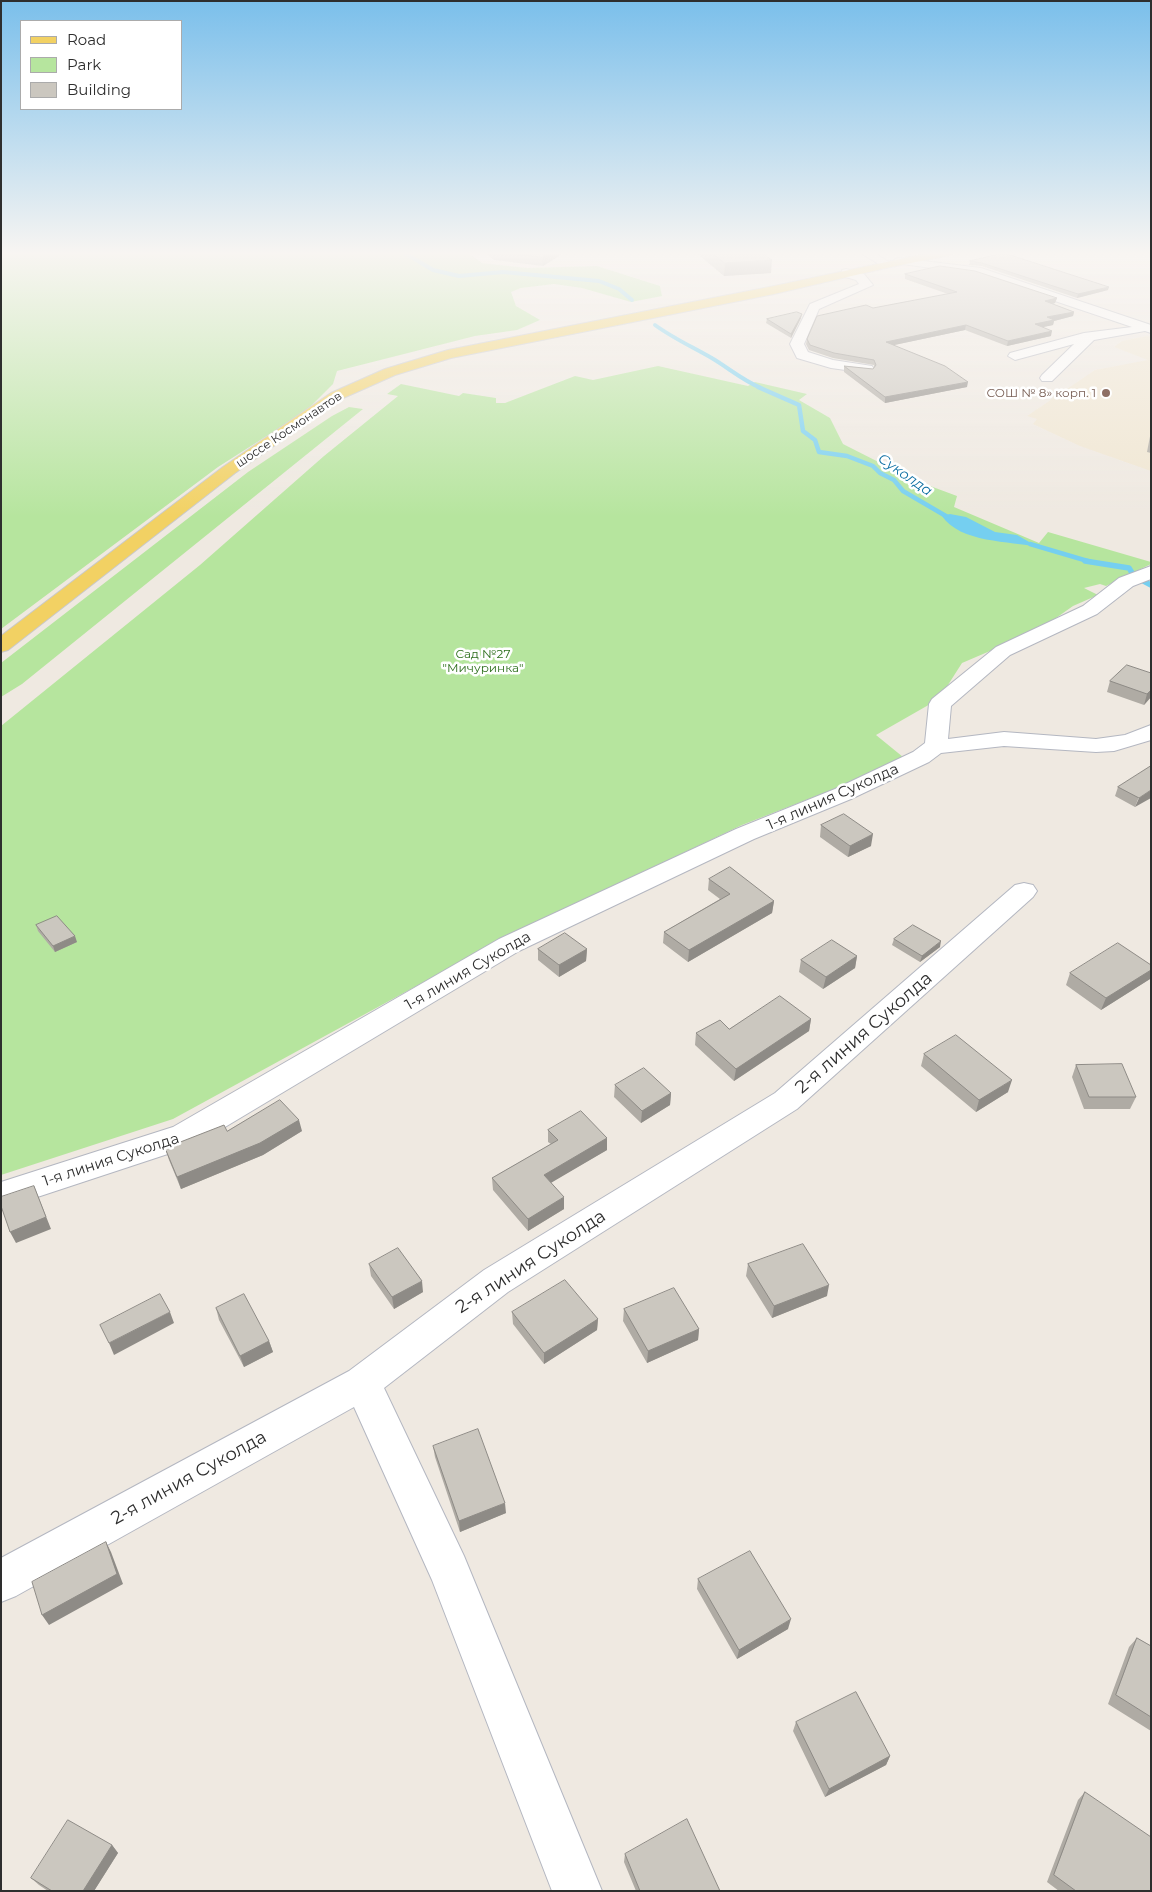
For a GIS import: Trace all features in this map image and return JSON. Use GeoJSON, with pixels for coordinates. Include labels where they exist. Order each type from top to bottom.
{"type":"FeatureCollection","features":[{"type":"Feature","properties":{"kind":"main road","name":"шоссе Космонавтов"},"geometry":{"type":"LineString","coordinates":[[1,646],[229,470],[336,396],[390,372],[448,354],[518,340]]}},
{"type":"Feature","properties":{"kind":"street"},"geometry":{"type":"LineString","coordinates":[[799,340],[797,344],[802,354],[831,364],[867,368]]}},
{"type":"Feature","properties":{"kind":"street"},"geometry":{"type":"LineString","coordinates":[[1016,356],[1072,340]]}},
{"type":"Feature","properties":{"kind":"street"},"geometry":{"type":"LineString","coordinates":[[1047,378],[1086,340]]}},
{"type":"Feature","properties":{"kind":"street"},"geometry":{"type":"LineString","coordinates":[[1151,572],[1126,582],[1090,610],[1003,651],[940,704],[936,746],[951,747],[1002,739],[1102,747],[1140,738],[1151,732]]}},
{"type":"Feature","properties":{"kind":"street","name":"1-я линия Суколда"},"geometry":{"type":"LineString","coordinates":[[1,1196],[184,1136],[509,945],[745,834],[843,794],[921,758],[936,746]]}},
{"type":"Feature","properties":{"kind":"street","name":"2-я линия Суколда"},"geometry":{"type":"LineString","coordinates":[[1,1581],[362,1383],[496,1281],[786,1101],[1024,891]]}},
{"type":"Feature","properties":{"kind":"street"},"geometry":{"type":"LineString","coordinates":[[362,1383],[396,1451],[469,1613],[577,1891]]}},
{"type":"Feature","properties":{"kind":"shaded area","name":"СОШ № 8» корп. 1"},"geometry":{"type":"Polygon","coordinates":[[[1151,340],[1151,471],[1080,446],[1033,424],[1037,419],[1027,416],[1095,370],[1148,360],[1114,347],[1122,341],[1151,340]]]}},
{"type":"Feature","properties":{"kind":"green space"},"geometry":{"type":"Polygon","coordinates":[[[1,340],[458,340],[337,371],[333,384],[306,411],[218,467],[1,629],[1,340]]]}},
{"type":"Feature","properties":{"kind":"green space","name":"Сад №27 \"Мичуринка\""},"geometry":{"type":"Polygon","coordinates":[[[658,366],[748,386],[755,382],[807,394],[799,400],[830,418],[843,444],[914,480],[957,496],[954,507],[1039,543],[1048,532],[1151,562],[1151,564],[1106,586],[1100,584],[1084,588],[1098,595],[1073,606],[1039,630],[962,663],[939,699],[876,735],[903,757],[842,786],[742,825],[497,942],[173,1119],[1,1175],[1,726],[200,565],[324,456],[398,396],[387,394],[401,384],[459,396],[463,393],[496,398],[496,403],[505,403],[575,376],[593,380],[658,366]]]}},
{"type":"Feature","properties":{"kind":"green space"},"geometry":{"type":"Polygon","coordinates":[[[349,407],[363,409],[22,684],[1,697],[1,663],[248,472],[332,416],[349,407]]]}},
{"type":"Feature","properties":{"kind":"water"},"geometry":{"type":"Polygon","coordinates":[[[950,514],[966,517],[995,532],[1017,535],[1038,547],[973,536],[950,525],[942,516],[950,514]]]}},
{"type":"Feature","properties":{"kind":"building"},"geometry":{"type":"Polygon","coordinates":[[[808,340],[894,340],[886,342],[945,366],[968,382],[885,397],[844,366],[873,369],[876,365],[874,360],[834,353],[810,345],[808,340]]]}},
{"type":"Feature","properties":{"kind":"building"},"geometry":{"type":"Polygon","coordinates":[[[1127,665],[1151,673],[1151,690],[1147,694],[1110,681],[1127,665]]]}},
{"type":"Feature","properties":{"kind":"building"},"geometry":{"type":"Polygon","coordinates":[[[1151,766],[1151,790],[1139,798],[1118,787],[1151,766]]]}},
{"type":"Feature","properties":{"kind":"building"},"geometry":{"type":"Polygon","coordinates":[[[844,814],[873,834],[850,846],[821,825],[844,814]]]}},
{"type":"Feature","properties":{"kind":"building"},"geometry":{"type":"Polygon","coordinates":[[[730,867],[774,901],[689,950],[664,932],[730,894],[709,879],[730,867]]]}},
{"type":"Feature","properties":{"kind":"building"},"geometry":{"type":"Polygon","coordinates":[[[57,916],[75,936],[53,946],[36,925],[57,916]]]}},
{"type":"Feature","properties":{"kind":"building"},"geometry":{"type":"Polygon","coordinates":[[[913,925],[941,941],[922,956],[894,939],[913,925]]]}},
{"type":"Feature","properties":{"kind":"building"},"geometry":{"type":"Polygon","coordinates":[[[565,933],[587,949],[559,965],[538,949],[565,933]]]}},
{"type":"Feature","properties":{"kind":"building"},"geometry":{"type":"Polygon","coordinates":[[[832,940],[857,956],[826,977],[801,960],[832,940]]]}},
{"type":"Feature","properties":{"kind":"building"},"geometry":{"type":"Polygon","coordinates":[[[1118,943],[1151,965],[1151,970],[1106,998],[1070,973],[1118,943]]]}},
{"type":"Feature","properties":{"kind":"building"},"geometry":{"type":"Polygon","coordinates":[[[780,996],[811,1019],[736,1069],[696,1033],[720,1020],[729,1029],[780,996]]]}},
{"type":"Feature","properties":{"kind":"building"},"geometry":{"type":"Polygon","coordinates":[[[956,1035],[1012,1080],[979,1100],[924,1054],[956,1035]]]}},
{"type":"Feature","properties":{"kind":"building"},"geometry":{"type":"Polygon","coordinates":[[[1122,1064],[1136,1097],[1089,1097],[1076,1065],[1122,1064]]]}},
{"type":"Feature","properties":{"kind":"building"},"geometry":{"type":"Polygon","coordinates":[[[644,1068],[671,1093],[642,1111],[615,1085],[644,1068]]]}},
{"type":"Feature","properties":{"kind":"building"},"geometry":{"type":"Polygon","coordinates":[[[280,1100],[299,1120],[260,1143],[177,1177],[165,1148],[224,1125],[227,1131],[280,1100]]]}},
{"type":"Feature","properties":{"kind":"building"},"geometry":{"type":"Polygon","coordinates":[[[581,1111],[607,1138],[544,1175],[564,1197],[528,1219],[492,1178],[558,1140],[548,1130],[581,1111]]]}},
{"type":"Feature","properties":{"kind":"building"},"geometry":{"type":"Polygon","coordinates":[[[34,1186],[46,1217],[10,1232],[1,1206],[1,1197],[34,1186]]]}},
{"type":"Feature","properties":{"kind":"building"},"geometry":{"type":"Polygon","coordinates":[[[803,1244],[829,1285],[774,1306],[748,1264],[803,1244]]]}},
{"type":"Feature","properties":{"kind":"building"},"geometry":{"type":"Polygon","coordinates":[[[398,1248],[422,1281],[392,1297],[369,1264],[398,1248]]]}},
{"type":"Feature","properties":{"kind":"building"},"geometry":{"type":"Polygon","coordinates":[[[565,1280],[598,1319],[544,1353],[512,1312],[565,1280]]]}},
{"type":"Feature","properties":{"kind":"building"},"geometry":{"type":"Polygon","coordinates":[[[674,1288],[699,1329],[648,1351],[624,1309],[674,1288]]]}},
{"type":"Feature","properties":{"kind":"building"},"geometry":{"type":"Polygon","coordinates":[[[160,1294],[170,1312],[109,1343],[100,1325],[160,1294]]]}},
{"type":"Feature","properties":{"kind":"building"},"geometry":{"type":"Polygon","coordinates":[[[244,1294],[269,1341],[240,1356],[216,1308],[244,1294]]]}},
{"type":"Feature","properties":{"kind":"building"},"geometry":{"type":"Polygon","coordinates":[[[478,1429],[505,1503],[459,1521],[433,1446],[478,1429]]]}},
{"type":"Feature","properties":{"kind":"building"},"geometry":{"type":"Polygon","coordinates":[[[106,1542],[117,1574],[42,1615],[32,1582],[106,1542]]]}},
{"type":"Feature","properties":{"kind":"building"},"geometry":{"type":"Polygon","coordinates":[[[750,1551],[791,1619],[739,1650],[698,1579],[750,1551]]]}},
{"type":"Feature","properties":{"kind":"building"},"geometry":{"type":"Polygon","coordinates":[[[1137,1638],[1151,1646],[1151,1717],[1116,1695],[1137,1638]]]}},
{"type":"Feature","properties":{"kind":"building"},"geometry":{"type":"Polygon","coordinates":[[[856,1692],[890,1756],[829,1789],[796,1722],[856,1692]]]}},
{"type":"Feature","properties":{"kind":"building"},"geometry":{"type":"Polygon","coordinates":[[[1085,1792],[1151,1837],[1151,1891],[1076,1891],[1054,1875],[1085,1792]]]}},
{"type":"Feature","properties":{"kind":"building"},"geometry":{"type":"Polygon","coordinates":[[[687,1819],[720,1891],[640,1891],[625,1854],[687,1819]]]}},
{"type":"Feature","properties":{"kind":"building"},"geometry":{"type":"Polygon","coordinates":[[[68,1820],[112,1845],[83,1891],[52,1891],[31,1878],[68,1820]]]}},
{"type":"Feature","properties":{"kind":"waterway","name":"Суколда"},"geometry":{"type":"LineString","coordinates":[[679,340],[761,388]]}},
{"type":"Feature","properties":{"kind":"waterway","name":"Суколда"},"geometry":{"type":"LineString","coordinates":[[758,387],[799,405],[803,431],[815,440],[819,452],[847,456],[873,466],[880,473],[894,480],[903,491],[951,519]]}},
{"type":"Feature","properties":{"kind":"waterway","name":"Суколда"},"geometry":{"type":"LineString","coordinates":[[1030,544],[1091,562]]}},
{"type":"Feature","properties":{"kind":"waterway","name":"Суколда"},"geometry":{"type":"LineString","coordinates":[[1085,561],[1091,562]]}},
{"type":"Feature","properties":{"kind":"waterway","name":"Суколда"},"geometry":{"type":"LineString","coordinates":[[1091,562],[1129,568],[1134,576],[1151,585]]}},
{"type":"Feature","properties":{"kind":"place","name":"СОШ № 8» корп. 1"},"geometry":{"type":"Point","coordinates":[1106,393]}}]}
